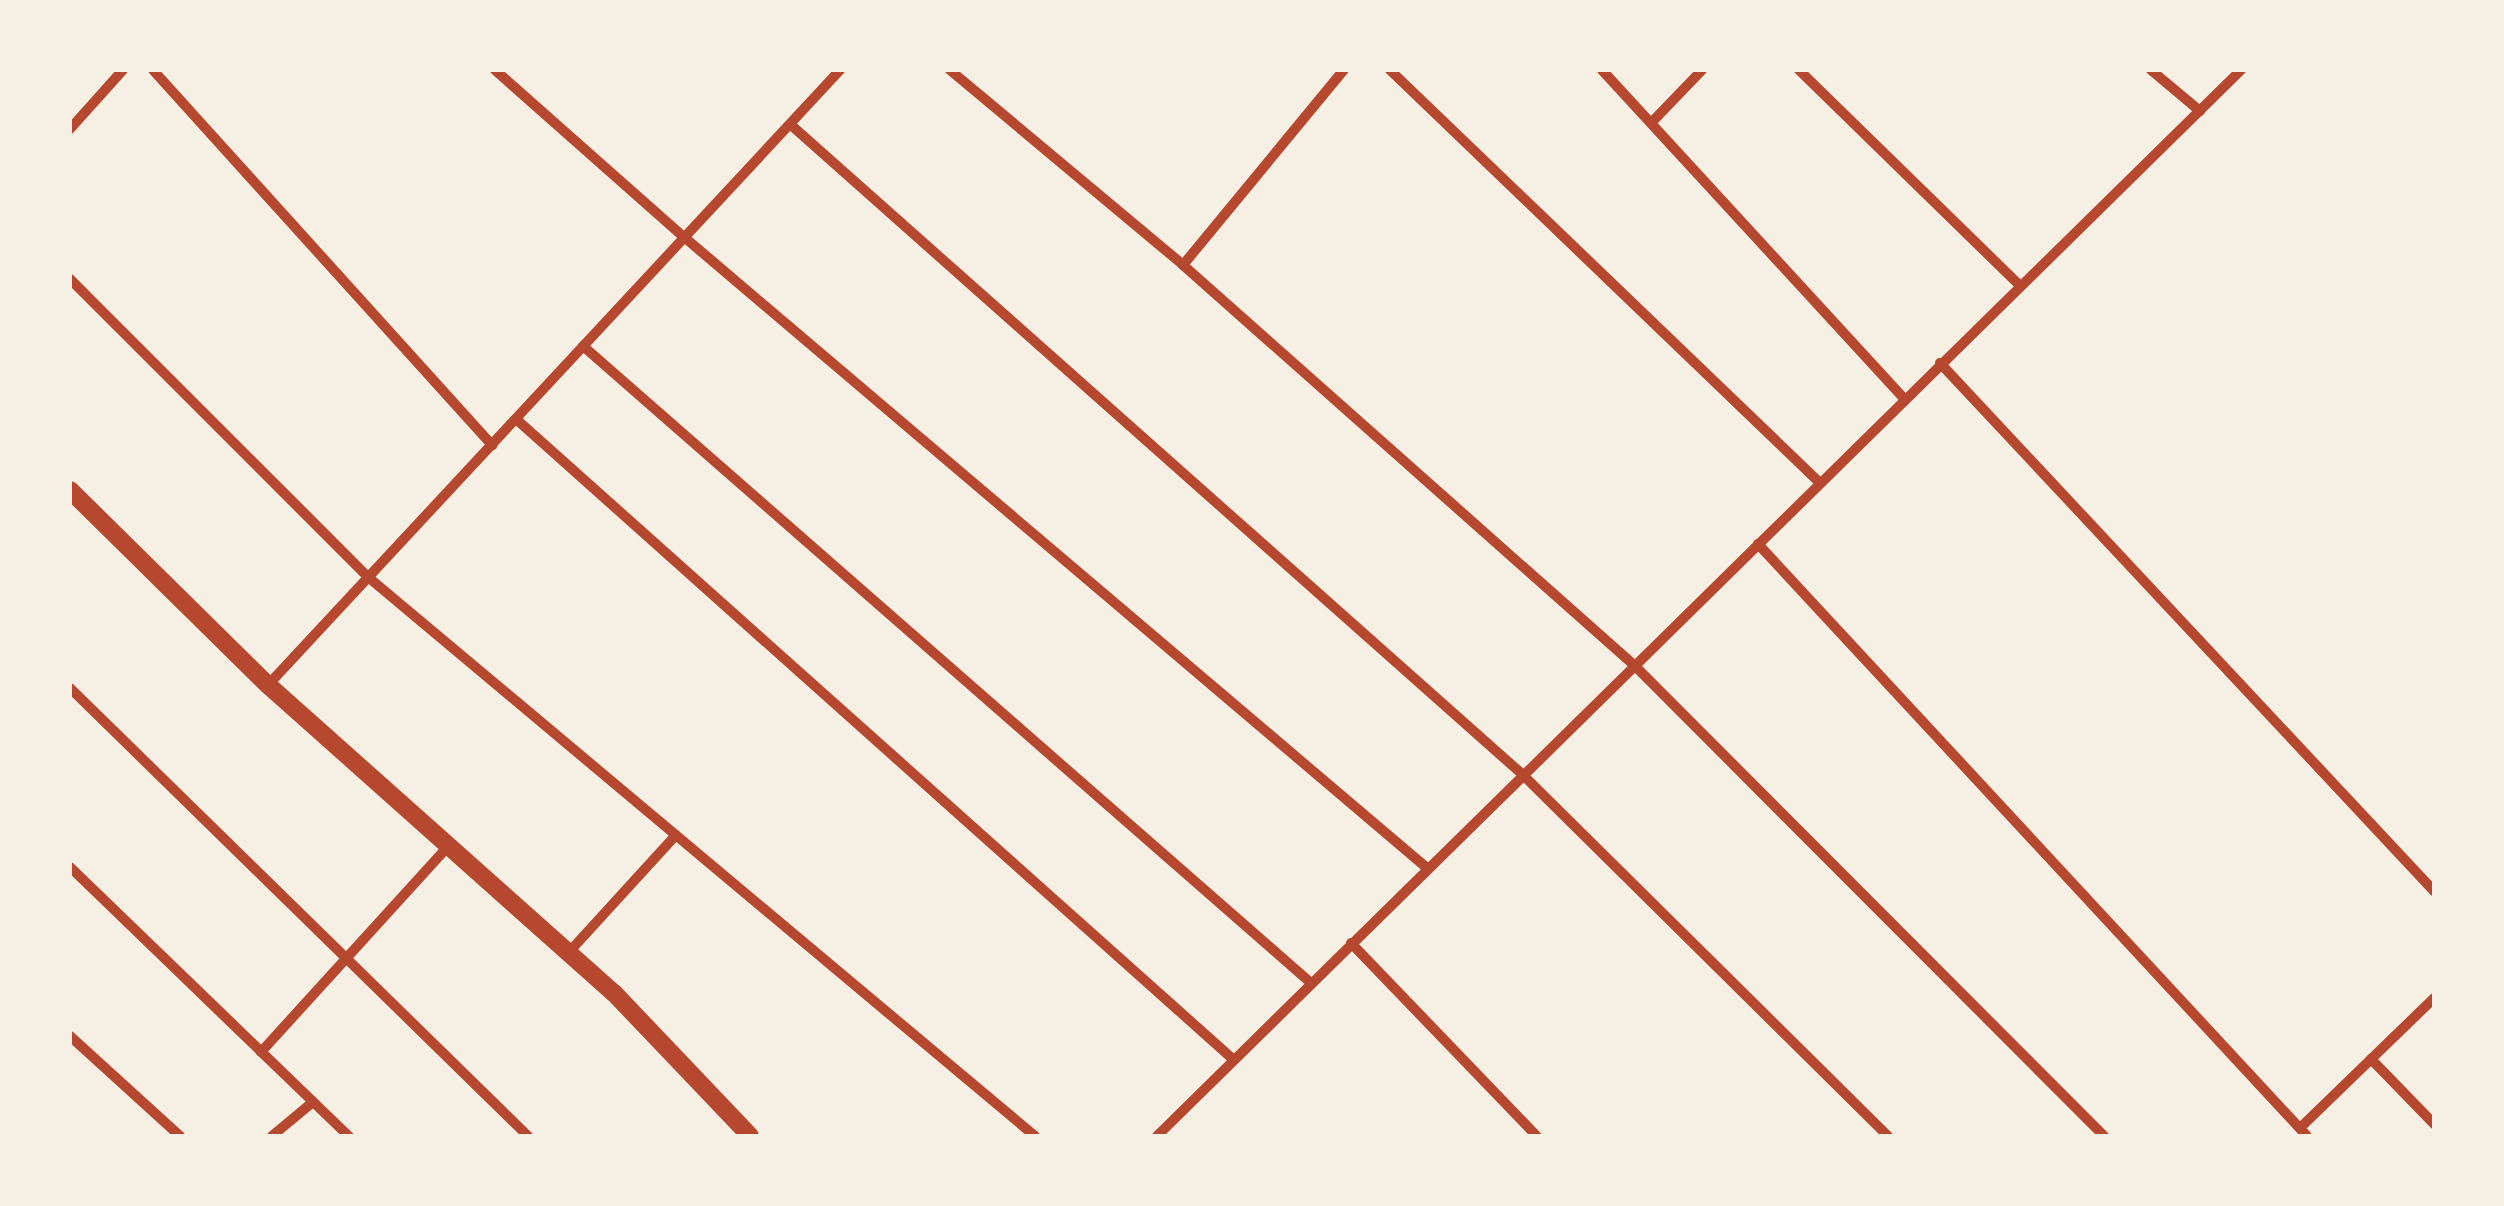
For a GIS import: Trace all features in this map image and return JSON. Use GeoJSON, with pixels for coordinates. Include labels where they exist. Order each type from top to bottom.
{"type":"FeatureCollection","features":[{"type":"Feature","properties":{"kind":"street"},"geometry":{"type":"LineString","coordinates":[[70,129],[123,70]]}},
{"type":"Feature","properties":{"kind":"street"},"geometry":{"type":"LineString","coordinates":[[153,70],[492,445]]}},
{"type":"Feature","properties":{"kind":"street"},"geometry":{"type":"LineString","coordinates":[[495,70],[684,237],[1427,868]]}},
{"type":"Feature","properties":{"kind":"street"},"geometry":{"type":"LineString","coordinates":[[268,686],[840,70]]}},
{"type":"Feature","properties":{"kind":"street"},"geometry":{"type":"LineString","coordinates":[[950,70],[1183,265],[1635,666],[2104,1136]]}},
{"type":"Feature","properties":{"kind":"street"},"geometry":{"type":"LineString","coordinates":[[1183,265],[1344,70]]}},
{"type":"Feature","properties":{"kind":"street"},"geometry":{"type":"LineString","coordinates":[[1390,70],[1820,482]]}},
{"type":"Feature","properties":{"kind":"street"},"geometry":{"type":"LineString","coordinates":[[1602,70],[1904,398]]}},
{"type":"Feature","properties":{"kind":"street"},"geometry":{"type":"LineString","coordinates":[[1652,122],[1702,70]]}},
{"type":"Feature","properties":{"kind":"street"},"geometry":{"type":"LineString","coordinates":[[1799,70],[2018,284]]}},
{"type":"Feature","properties":{"kind":"street"},"geometry":{"type":"LineString","coordinates":[[2152,70],[2200,111]]}},
{"type":"Feature","properties":{"kind":"street"},"geometry":{"type":"LineString","coordinates":[[1162,1134],[2018,284],[2240,70]]}},
{"type":"Feature","properties":{"kind":"street"},"geometry":{"type":"LineString","coordinates":[[791,125],[1522,774],[1888,1136]]}},
{"type":"Feature","properties":{"kind":"street"},"geometry":{"type":"LineString","coordinates":[[70,279],[368,578],[1036,1136]]}},
{"type":"Feature","properties":{"kind":"street"},"geometry":{"type":"LineString","coordinates":[[583,346],[1311,983]]}},
{"type":"Feature","properties":{"kind":"street"},"geometry":{"type":"LineString","coordinates":[[1940,363],[2434,891]]}},
{"type":"Feature","properties":{"kind":"street"},"geometry":{"type":"LineString","coordinates":[[516,418],[1234,1060]]}},
{"type":"Feature","properties":{"kind":"street"},"geometry":{"type":"LineString","coordinates":[[70,490],[268,686],[570,951],[750,1136]]}},
{"type":"Feature","properties":{"kind":"street"},"geometry":{"type":"LineString","coordinates":[[1758,544],[2304,1132],[2434,998]]}},
{"type":"Feature","properties":{"kind":"street"},"geometry":{"type":"LineString","coordinates":[[70,688],[528,1136]]}},
{"type":"Feature","properties":{"kind":"street"},"geometry":{"type":"LineString","coordinates":[[570,951],[676,835]]}},
{"type":"Feature","properties":{"kind":"street"},"geometry":{"type":"LineString","coordinates":[[261,1052],[345,954],[450,844]]}},
{"type":"Feature","properties":{"kind":"street"},"geometry":{"type":"LineString","coordinates":[[70,868],[349,1136]]}},
{"type":"Feature","properties":{"kind":"street"},"geometry":{"type":"LineString","coordinates":[[1352,944],[1536,1136]]}},
{"type":"Feature","properties":{"kind":"street"},"geometry":{"type":"LineString","coordinates":[[70,1036],[180,1136]]}},
{"type":"Feature","properties":{"kind":"street"},"geometry":{"type":"LineString","coordinates":[[2372,1059],[2434,1124]]}},
{"type":"Feature","properties":{"kind":"street"},"geometry":{"type":"LineString","coordinates":[[272,1136],[313,1102]]}}]}
